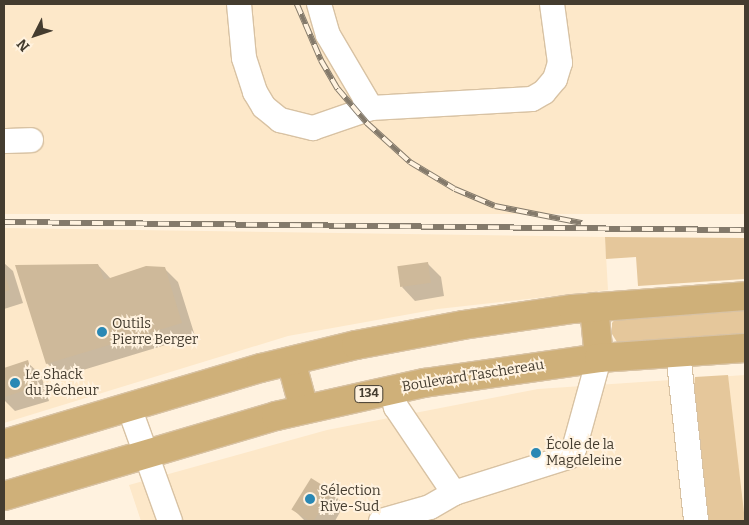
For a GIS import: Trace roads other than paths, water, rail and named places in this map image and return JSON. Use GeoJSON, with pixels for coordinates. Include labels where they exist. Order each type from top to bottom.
{"type":"FeatureCollection","features":[{"type":"Feature","properties":{"kind":"main road"},"geometry":{"type":"LineString","coordinates":[[4,444],[291,361],[463,325],[594,307],[745,296]]}},
{"type":"Feature","properties":{"kind":"main road"},"geometry":{"type":"LineString","coordinates":[[594,307],[599,358]]}},
{"type":"Feature","properties":{"kind":"main road","name":"Boulevard Taschereau"},"geometry":{"type":"LineString","coordinates":[[6,488],[144,453],[304,409],[391,390],[599,358],[745,348]]}},
{"type":"Feature","properties":{"kind":"main road"},"geometry":{"type":"LineString","coordinates":[[291,361],[304,409]]}},
{"type":"Feature","properties":{"kind":"lane"},"geometry":{"type":"LineString","coordinates":[[238,4],[247,72],[264,107],[280,120],[313,128],[371,108],[532,99],[544,92],[555,79],[560,63],[552,4]]}},
{"type":"Feature","properties":{"kind":"lane"},"geometry":{"type":"LineString","coordinates":[[320,4],[328,35],[371,108]]}},
{"type":"Feature","properties":{"kind":"lane"},"geometry":{"type":"LineString","coordinates":[[4,141],[31,140]]}},
{"type":"Feature","properties":{"kind":"lane"},"geometry":{"type":"LineString","coordinates":[[678,352],[696,521]]}},
{"type":"Feature","properties":{"kind":"lane"},"geometry":{"type":"LineString","coordinates":[[381,521],[430,507],[454,493],[572,454],[599,358]]}},
{"type":"Feature","properties":{"kind":"lane"},"geometry":{"type":"LineString","coordinates":[[391,390],[396,407],[454,493]]}},
{"type":"Feature","properties":{"kind":"lane"},"geometry":{"type":"LineString","coordinates":[[129,407],[144,453],[155,474],[170,521]]}},
{"type":"Feature","properties":{"kind":"railway"},"geometry":{"type":"LineString","coordinates":[[297,4],[321,60],[338,89],[367,123],[410,162],[455,189],[495,206],[582,223]]}},
{"type":"Feature","properties":{"kind":"railway"},"geometry":{"type":"LineString","coordinates":[[4,222],[745,230]]}},
{"type":"Feature","properties":{"kind":"place","name":"Outils Pierre Berger"},"geometry":{"type":"Point","coordinates":[102,332]}},
{"type":"Feature","properties":{"kind":"place","name":"Le Shack du Pêcheur"},"geometry":{"type":"Point","coordinates":[15,383]}},
{"type":"Feature","properties":{"kind":"place","name":"École de la Magdeleine"},"geometry":{"type":"Point","coordinates":[536,453]}},
{"type":"Feature","properties":{"kind":"place","name":"Sélection Rive-Sud"},"geometry":{"type":"Point","coordinates":[310,499]}}]}
